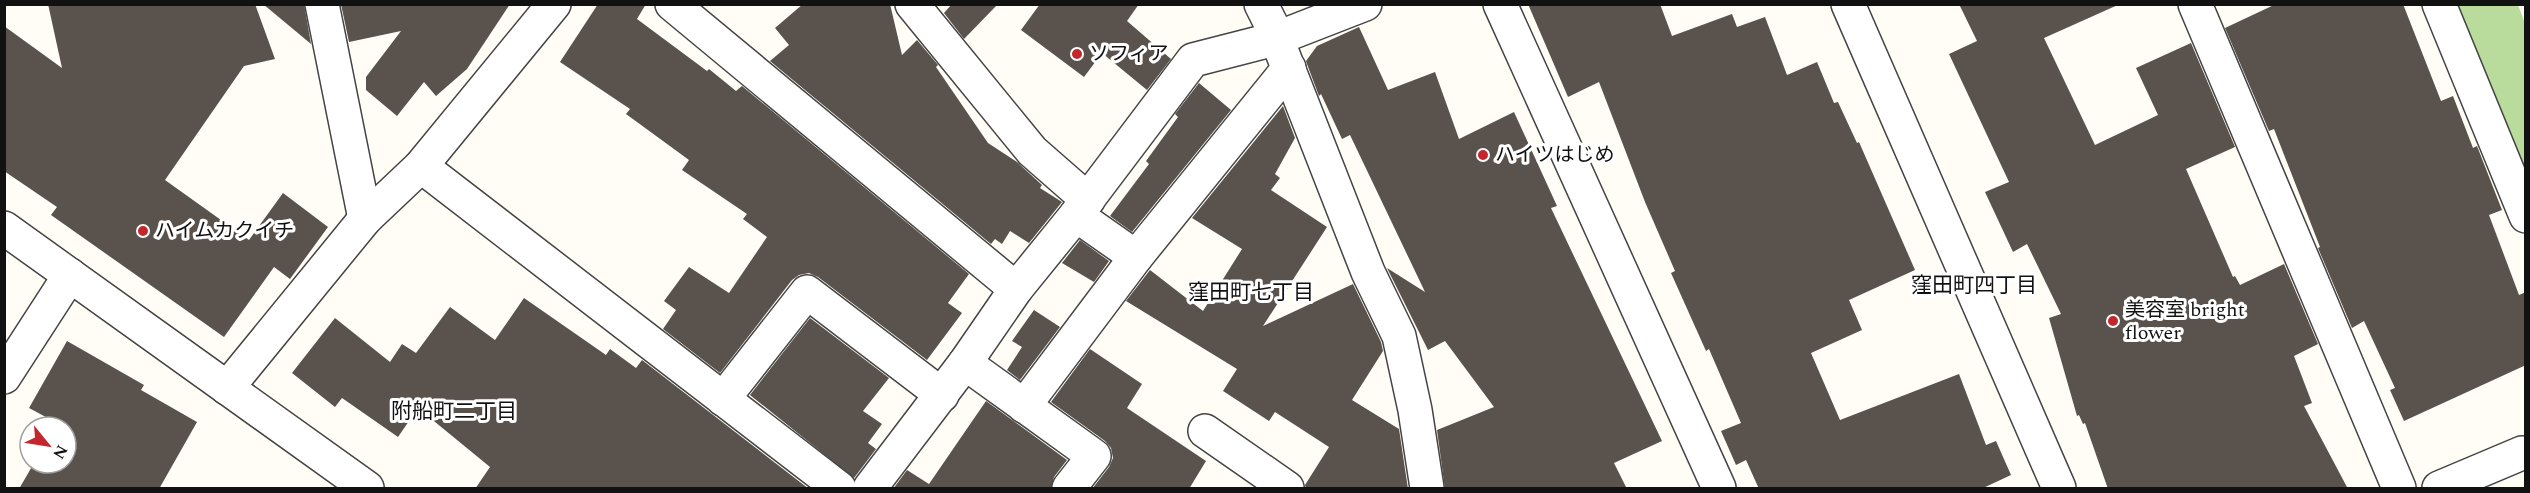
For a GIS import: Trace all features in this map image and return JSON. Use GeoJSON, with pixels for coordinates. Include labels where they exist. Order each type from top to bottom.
{"type":"FeatureCollection","features":[{"type":"Feature","properties":{"kind":"street"},"geometry":{"type":"LineString","coordinates":[[322,4],[365,219]]}},
{"type":"Feature","properties":{"kind":"street"},"geometry":{"type":"LineString","coordinates":[[227,388],[365,219],[421,166],[554,4]]}},
{"type":"Feature","properties":{"kind":"street"},"geometry":{"type":"LineString","coordinates":[[672,4],[1016,290]]}},
{"type":"Feature","properties":{"kind":"street"},"geometry":{"type":"LineString","coordinates":[[912,4],[1032,152],[1082,208],[1136,256]]}},
{"type":"Feature","properties":{"kind":"street"},"geometry":{"type":"LineString","coordinates":[[1261,4],[1289,68],[1368,272],[1399,336],[1415,410],[1427,489]]}},
{"type":"Feature","properties":{"kind":"street"},"geometry":{"type":"LineString","coordinates":[[870,489],[942,395],[1016,290],[1082,208],[1193,60],[1275,39],[1365,4]]}},
{"type":"Feature","properties":{"kind":"street"},"geometry":{"type":"LineString","coordinates":[[1500,4],[1719,489]]}},
{"type":"Feature","properties":{"kind":"street"},"geometry":{"type":"LineString","coordinates":[[1848,4],[2059,489]]}},
{"type":"Feature","properties":{"kind":"street"},"geometry":{"type":"LineString","coordinates":[[2195,4],[2399,489]]}},
{"type":"Feature","properties":{"kind":"street"},"geometry":{"type":"LineString","coordinates":[[2439,4],[2526,216]]}},
{"type":"Feature","properties":{"kind":"street"},"geometry":{"type":"LineString","coordinates":[[1024,406],[1136,256],[1289,68]]}},
{"type":"Feature","properties":{"kind":"street"},"geometry":{"type":"LineString","coordinates":[[421,166],[839,489]]}},
{"type":"Feature","properties":{"kind":"street"},"geometry":{"type":"LineString","coordinates":[[4,228],[367,489]]}},
{"type":"Feature","properties":{"kind":"street"},"geometry":{"type":"LineString","coordinates":[[4,377],[70,275]]}},
{"type":"Feature","properties":{"kind":"street"},"geometry":{"type":"LineString","coordinates":[[723,399],[807,292],[942,395]]}},
{"type":"Feature","properties":{"kind":"street"},"geometry":{"type":"LineString","coordinates":[[965,363],[1094,456],[1069,489]]}},
{"type":"Feature","properties":{"kind":"street"},"geometry":{"type":"LineString","coordinates":[[1205,431],[1287,489]]}},
{"type":"Feature","properties":{"kind":"street"},"geometry":{"type":"LineString","coordinates":[[2439,489],[2522,453]]}},
{"type":"Feature","properties":{"kind":"green space"},"geometry":{"type":"Polygon","coordinates":[[[2449,5],[2518,5],[2526,26],[2525,193],[2449,5]]]}},
{"type":"Feature","properties":{"kind":"building"},"geometry":{"type":"Polygon","coordinates":[[[48,4],[255,4],[275,59],[244,66],[165,180],[249,240],[283,193],[328,227],[290,279],[274,267],[224,337],[51,215],[57,207],[4,171],[4,26],[62,68],[48,4]]]}},
{"type":"Feature","properties":{"kind":"building"},"geometry":{"type":"Polygon","coordinates":[[[263,4],[304,4],[311,44],[263,4]]]}},
{"type":"Feature","properties":{"kind":"building"},"geometry":{"type":"Polygon","coordinates":[[[341,4],[510,4],[467,69],[436,96],[424,82],[397,116],[366,90],[366,77],[401,31],[349,42],[341,4]]]}},
{"type":"Feature","properties":{"kind":"building"},"geometry":{"type":"Polygon","coordinates":[[[598,4],[646,4],[637,19],[707,71],[709,69],[736,91],[742,86],[969,274],[948,303],[962,313],[927,360],[818,277],[809,273],[799,275],[792,280],[720,373],[663,329],[676,310],[664,301],[689,267],[729,293],[767,237],[743,219],[747,214],[682,170],[689,160],[626,114],[630,109],[560,62],[598,4]]]}},
{"type":"Feature","properties":{"kind":"building"},"geometry":{"type":"Polygon","coordinates":[[[803,4],[890,4],[902,55],[917,40],[938,65],[936,67],[988,143],[1017,162],[1042,185],[1040,188],[1062,202],[1029,243],[1010,231],[1002,244],[995,239],[991,244],[770,61],[789,45],[775,28],[803,4]]]}},
{"type":"Feature","properties":{"kind":"building"},"geometry":{"type":"Polygon","coordinates":[[[952,4],[998,4],[964,39],[944,13],[952,4]]]}},
{"type":"Feature","properties":{"kind":"building","name":"ソフィア"},"geometry":{"type":"Polygon","coordinates":[[[1040,4],[1139,4],[1127,21],[1171,59],[1147,90],[1102,53],[1084,77],[1021,30],[1040,4]]]}},
{"type":"Feature","properties":{"kind":"building"},"geometry":{"type":"Polygon","coordinates":[[[1528,4],[1660,4],[1672,36],[1732,14],[1737,27],[1765,17],[1787,75],[1817,62],[1834,103],[1838,102],[1857,143],[1859,142],[1915,270],[1849,300],[1862,330],[1811,353],[1840,420],[1959,374],[1986,445],[1996,441],[2011,475],[1981,489],[1759,489],[1746,460],[1736,465],[1721,431],[1741,423],[1709,349],[1706,351],[1671,273],[1675,271],[1645,202],[1599,82],[1568,97],[1528,4]]]}},
{"type":"Feature","properties":{"kind":"building"},"geometry":{"type":"Polygon","coordinates":[[[1959,4],[2120,4],[2044,38],[2095,145],[2158,115],[2136,68],[2191,43],[2235,147],[2186,169],[2233,277],[2235,276],[2240,285],[2284,264],[2318,344],[2294,356],[2312,403],[2304,406],[2348,489],[2108,489],[2085,423],[2083,424],[2079,415],[2077,416],[2049,318],[2061,314],[2027,244],[2013,252],[1985,192],[2009,182],[1949,54],[1977,41],[1959,4]]]}},
{"type":"Feature","properties":{"kind":"building"},"geometry":{"type":"Polygon","coordinates":[[[2276,4],[2403,4],[2441,101],[2453,96],[2473,148],[2477,146],[2502,210],[2489,215],[2519,295],[2526,292],[2526,365],[2404,421],[2390,390],[2395,388],[2364,321],[2352,328],[2318,248],[2320,247],[2274,129],[2269,131],[2225,28],[2276,4]]]}},
{"type":"Feature","properties":{"kind":"building"},"geometry":{"type":"Polygon","coordinates":[[[1359,27],[1388,90],[1435,72],[1459,139],[1514,112],[1557,206],[1551,208],[1662,441],[1614,463],[1627,489],[1445,489],[1437,430],[1494,407],[1445,341],[1428,350],[1387,268],[1425,292],[1350,135],[1342,139],[1321,94],[1319,96],[1307,64],[1306,61],[1317,46],[1359,27]]]}},
{"type":"Feature","properties":{"kind":"building"},"geometry":{"type":"Polygon","coordinates":[[[1199,83],[1231,110],[1132,232],[1110,216],[1149,164],[1146,161],[1178,117],[1175,114],[1199,83]]]}},
{"type":"Feature","properties":{"kind":"building"},"geometry":{"type":"Polygon","coordinates":[[[1283,106],[1295,138],[1275,174],[1280,178],[1271,190],[1327,227],[1263,326],[1353,284],[1381,342],[1383,351],[1352,400],[1399,429],[1408,489],[1306,489],[1305,485],[1329,447],[1275,412],[1269,421],[1223,391],[1237,369],[1126,301],[1150,270],[1203,311],[1242,249],[1192,218],[1283,106]]]}},
{"type":"Feature","properties":{"kind":"building"},"geometry":{"type":"Polygon","coordinates":[[[1080,240],[1109,261],[1094,282],[1062,263],[1080,240]]]}},
{"type":"Feature","properties":{"kind":"building"},"geometry":{"type":"Polygon","coordinates":[[[524,298],[606,355],[610,349],[636,368],[642,360],[809,489],[475,489],[490,467],[418,408],[398,437],[342,398],[335,407],[292,373],[335,318],[390,362],[402,344],[416,353],[450,307],[495,340],[524,298]]]}},
{"type":"Feature","properties":{"kind":"building"},"geometry":{"type":"Polygon","coordinates":[[[1034,310],[1060,327],[1020,380],[1007,370],[1022,347],[1012,341],[1034,310]]]}},
{"type":"Feature","properties":{"kind":"building"},"geometry":{"type":"Polygon","coordinates":[[[810,318],[889,378],[863,411],[882,424],[868,443],[876,449],[854,478],[750,395],[810,318]]]}},
{"type":"Feature","properties":{"kind":"building"},"geometry":{"type":"Polygon","coordinates":[[[67,341],[144,385],[141,390],[197,422],[159,489],[19,489],[27,475],[78,475],[78,415],[42,415],[29,408],[67,341]]]}},
{"type":"Feature","properties":{"kind":"building"},"geometry":{"type":"Polygon","coordinates":[[[1090,349],[1142,384],[1127,408],[1206,461],[1189,489],[1092,489],[1109,467],[1113,458],[1111,448],[1105,441],[1051,402],[1090,349]]]}},
{"type":"Feature","properties":{"kind":"building"},"geometry":{"type":"Polygon","coordinates":[[[986,401],[1067,460],[1054,477],[1051,489],[893,489],[907,470],[929,484],[986,401]]]}},
{"type":"Feature","properties":{"kind":"place","name":"ソフィア"},"geometry":{"type":"Point","coordinates":[1077,54]}},
{"type":"Feature","properties":{"kind":"place","name":"ハイツはじめ"},"geometry":{"type":"Point","coordinates":[1483,155]}},
{"type":"Feature","properties":{"kind":"place","name":"ハイムカクイチ"},"geometry":{"type":"Point","coordinates":[143,231]}},
{"type":"Feature","properties":{"kind":"place","name":"美容室 bright flower"},"geometry":{"type":"Point","coordinates":[2113,321]}},
{"type":"Feature","properties":{"kind":"district","name":"窪田町四丁目"},"geometry":{"type":"Point","coordinates":[1974,286]}},
{"type":"Feature","properties":{"kind":"district","name":"窪田町七丁目"},"geometry":{"type":"Point","coordinates":[1251,293]}},
{"type":"Feature","properties":{"kind":"district","name":"附船町二丁目"},"geometry":{"type":"Point","coordinates":[454,412]}}]}
